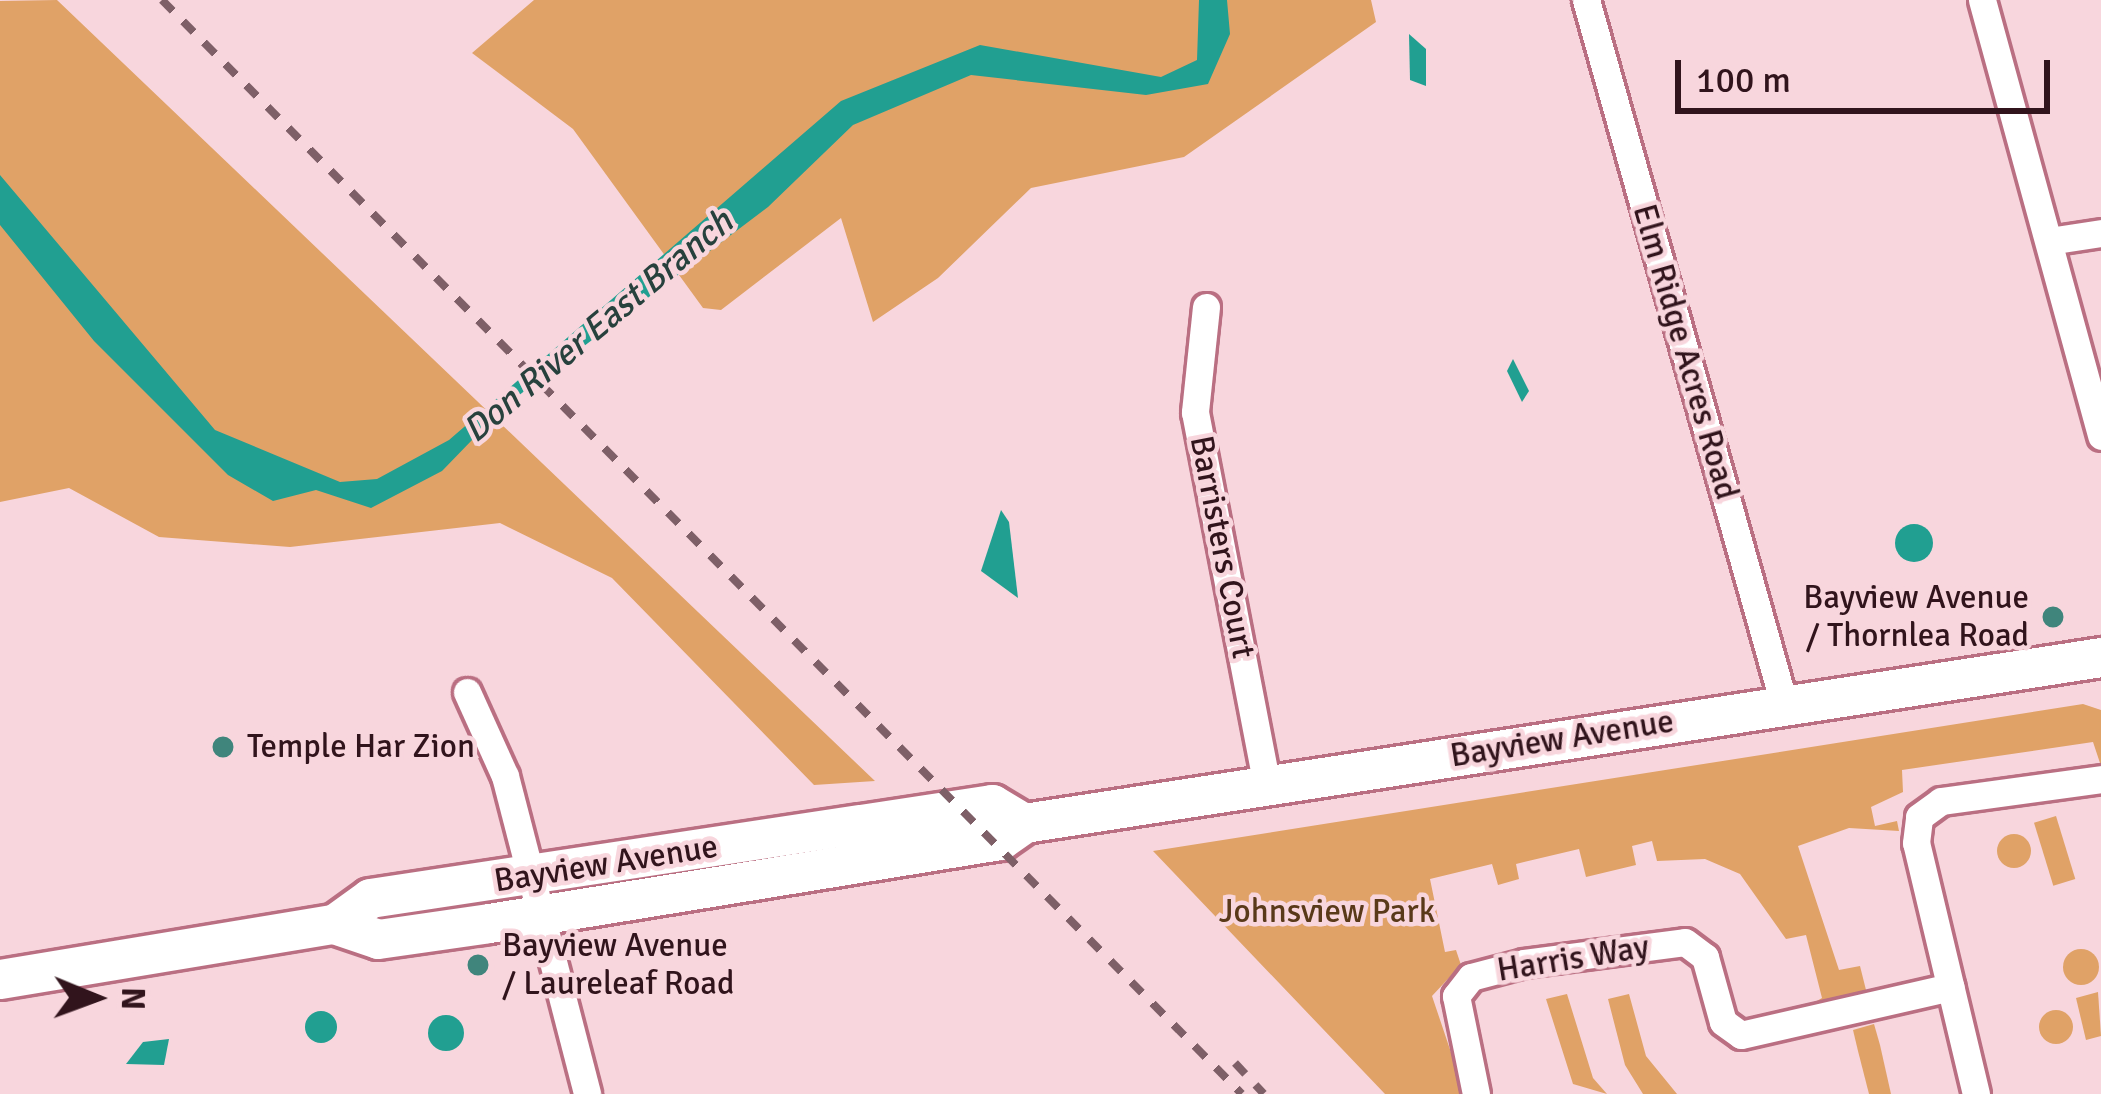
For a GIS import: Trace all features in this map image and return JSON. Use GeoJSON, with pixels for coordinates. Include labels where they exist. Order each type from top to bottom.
{"type":"FeatureCollection","features":[{"type":"Feature","properties":{"kind":"main road","name":"Bayview Avenue"},"geometry":{"type":"LineString","coordinates":[[334,924],[378,939],[1000,840],[1024,823],[2101,657]]}},
{"type":"Feature","properties":{"kind":"main road","name":"Bayview Avenue"},"geometry":{"type":"LineString","coordinates":[[0,979],[334,924],[370,898],[992,804],[1024,823]]}},
{"type":"Feature","properties":{"kind":"street","name":"Elm Ridge Acres Road"},"geometry":{"type":"LineString","coordinates":[[1586,0],[1784,704]]}},
{"type":"Feature","properties":{"kind":"street"},"geometry":{"type":"LineString","coordinates":[[1982,0],[2101,436]]}},
{"type":"Feature","properties":{"kind":"street"},"geometry":{"type":"LineString","coordinates":[[2049,241],[2101,233]]}},
{"type":"Feature","properties":{"kind":"street","name":"Barristers Court"},"geometry":{"type":"LineString","coordinates":[[1206,308],[1195,412],[1267,786]]}},
{"type":"Feature","properties":{"kind":"street"},"geometry":{"type":"LineString","coordinates":[[467,692],[495,742],[587,1094]]}},
{"type":"Feature","properties":{"kind":"street"},"geometry":{"type":"LineString","coordinates":[[1976,1094],[1916,843],[1923,812],[2101,779]]}},
{"type":"Feature","properties":{"kind":"street","name":"Harris Way"},"geometry":{"type":"LineString","coordinates":[[1476,1094],[1456,996],[1471,977],[1524,963],[1685,942],[1705,957],[1723,1022],[1741,1035],[1951,987]]}},
{"type":"Feature","properties":{"kind":"green space"},"geometry":{"type":"Polygon","coordinates":[[[57,0],[875,781],[814,785],[612,578],[500,523],[290,547],[159,537],[69,488],[0,502],[0,1],[57,0]]]}},
{"type":"Feature","properties":{"kind":"green space"},"geometry":{"type":"Polygon","coordinates":[[[534,0],[1371,0],[1376,22],[1184,157],[1031,188],[938,278],[873,322],[841,218],[721,310],[703,308],[573,129],[472,53],[534,0]]]}},
{"type":"Feature","properties":{"kind":"green space","name":"Johnsview Park"},"geometry":{"type":"Polygon","coordinates":[[[2083,704],[2101,710],[2101,766],[2093,742],[1902,770],[1903,792],[1871,807],[1875,826],[1897,821],[1899,831],[1849,828],[1798,846],[1839,970],[1860,966],[1867,994],[1803,1009],[1822,998],[1806,935],[1786,939],[1740,874],[1705,859],[1657,861],[1652,841],[1632,846],[1636,865],[1586,877],[1579,849],[1516,864],[1519,879],[1498,885],[1492,864],[1430,879],[1445,952],[1456,950],[1461,965],[1432,996],[1465,1094],[1385,1094],[1153,851],[2083,704]]]}},
{"type":"Feature","properties":{"kind":"green space"},"geometry":{"type":"Polygon","coordinates":[[[2056,816],[2075,879],[2053,886],[2034,823],[2056,816]]]}},
{"type":"Feature","properties":{"kind":"green space"},"geometry":{"type":"Polygon","coordinates":[[[2014,834],[2026,839],[2031,851],[2026,863],[2014,868],[2002,863],[1997,851],[2002,839],[2014,834]]]}},
{"type":"Feature","properties":{"kind":"green space"},"geometry":{"type":"Polygon","coordinates":[[[2081,949],[2094,954],[2099,967],[2094,980],[2081,985],[2068,980],[2063,967],[2068,954],[2081,949]]]}},
{"type":"Feature","properties":{"kind":"green space"},"geometry":{"type":"Polygon","coordinates":[[[2098,992],[2101,1036],[2086,1040],[2076,998],[2098,992]]]}},
{"type":"Feature","properties":{"kind":"green space"},"geometry":{"type":"Polygon","coordinates":[[[1567,994],[1593,1078],[1607,1094],[1573,1084],[1546,999],[1567,994]]]}},
{"type":"Feature","properties":{"kind":"green space"},"geometry":{"type":"Polygon","coordinates":[[[1629,994],[1646,1056],[1677,1094],[1643,1094],[1625,1065],[1608,999],[1629,994]]]}},
{"type":"Feature","properties":{"kind":"green space"},"geometry":{"type":"Polygon","coordinates":[[[2056,1010],[2068,1015],[2073,1027],[2068,1039],[2056,1044],[2044,1039],[2039,1027],[2044,1015],[2056,1010]]]}},
{"type":"Feature","properties":{"kind":"green space"},"geometry":{"type":"Polygon","coordinates":[[[1874,1024],[1891,1094],[1869,1094],[1858,1051],[1853,1030],[1874,1024]]]}},
{"type":"Feature","properties":{"kind":"water","name":"Don River East Branch"},"geometry":{"type":"Polygon","coordinates":[[[1199,0],[1227,0],[1230,34],[1208,84],[1146,95],[971,75],[853,125],[768,207],[506,405],[442,471],[371,508],[316,490],[273,501],[228,475],[94,341],[0,225],[0,175],[215,430],[340,482],[377,479],[449,440],[841,101],[980,45],[1161,77],[1197,60],[1199,0]]]}},
{"type":"Feature","properties":{"kind":"water"},"geometry":{"type":"Polygon","coordinates":[[[1409,34],[1426,49],[1426,86],[1410,80],[1409,34]]]}},
{"type":"Feature","properties":{"kind":"water"},"geometry":{"type":"Polygon","coordinates":[[[1513,359],[1529,391],[1522,402],[1507,371],[1513,359]]]}},
{"type":"Feature","properties":{"kind":"water"},"geometry":{"type":"Polygon","coordinates":[[[1001,510],[1009,522],[1018,598],[981,571],[1001,510]]]}},
{"type":"Feature","properties":{"kind":"water"},"geometry":{"type":"Polygon","coordinates":[[[1914,524],[1927,530],[1933,543],[1927,556],[1914,562],[1901,556],[1895,543],[1901,530],[1914,524]]]}},
{"type":"Feature","properties":{"kind":"water"},"geometry":{"type":"Polygon","coordinates":[[[321,1011],[332,1016],[337,1027],[332,1038],[321,1043],[310,1038],[305,1027],[310,1016],[321,1011]]]}},
{"type":"Feature","properties":{"kind":"water"},"geometry":{"type":"Polygon","coordinates":[[[446,1015],[459,1020],[464,1033],[459,1046],[446,1051],[433,1046],[428,1033],[433,1020],[446,1015]]]}},
{"type":"Feature","properties":{"kind":"water"},"geometry":{"type":"Polygon","coordinates":[[[169,1039],[164,1065],[126,1064],[143,1042],[169,1039]]]}},
{"type":"Feature","properties":{"kind":"railway"},"geometry":{"type":"LineString","coordinates":[[162,0],[1242,1094]]}},
{"type":"Feature","properties":{"kind":"railway"},"geometry":{"type":"LineString","coordinates":[[1235,1063],[1264,1094]]}},
{"type":"Feature","properties":{"kind":"place","name":"Bayview Avenue / Thornlea Road"},"geometry":{"type":"Point","coordinates":[2053,617]}},
{"type":"Feature","properties":{"kind":"place","name":"Temple Har Zion"},"geometry":{"type":"Point","coordinates":[223,747]}},
{"type":"Feature","properties":{"kind":"place","name":"Bayview Avenue / Laureleaf Road"},"geometry":{"type":"Point","coordinates":[478,965]}}]}
